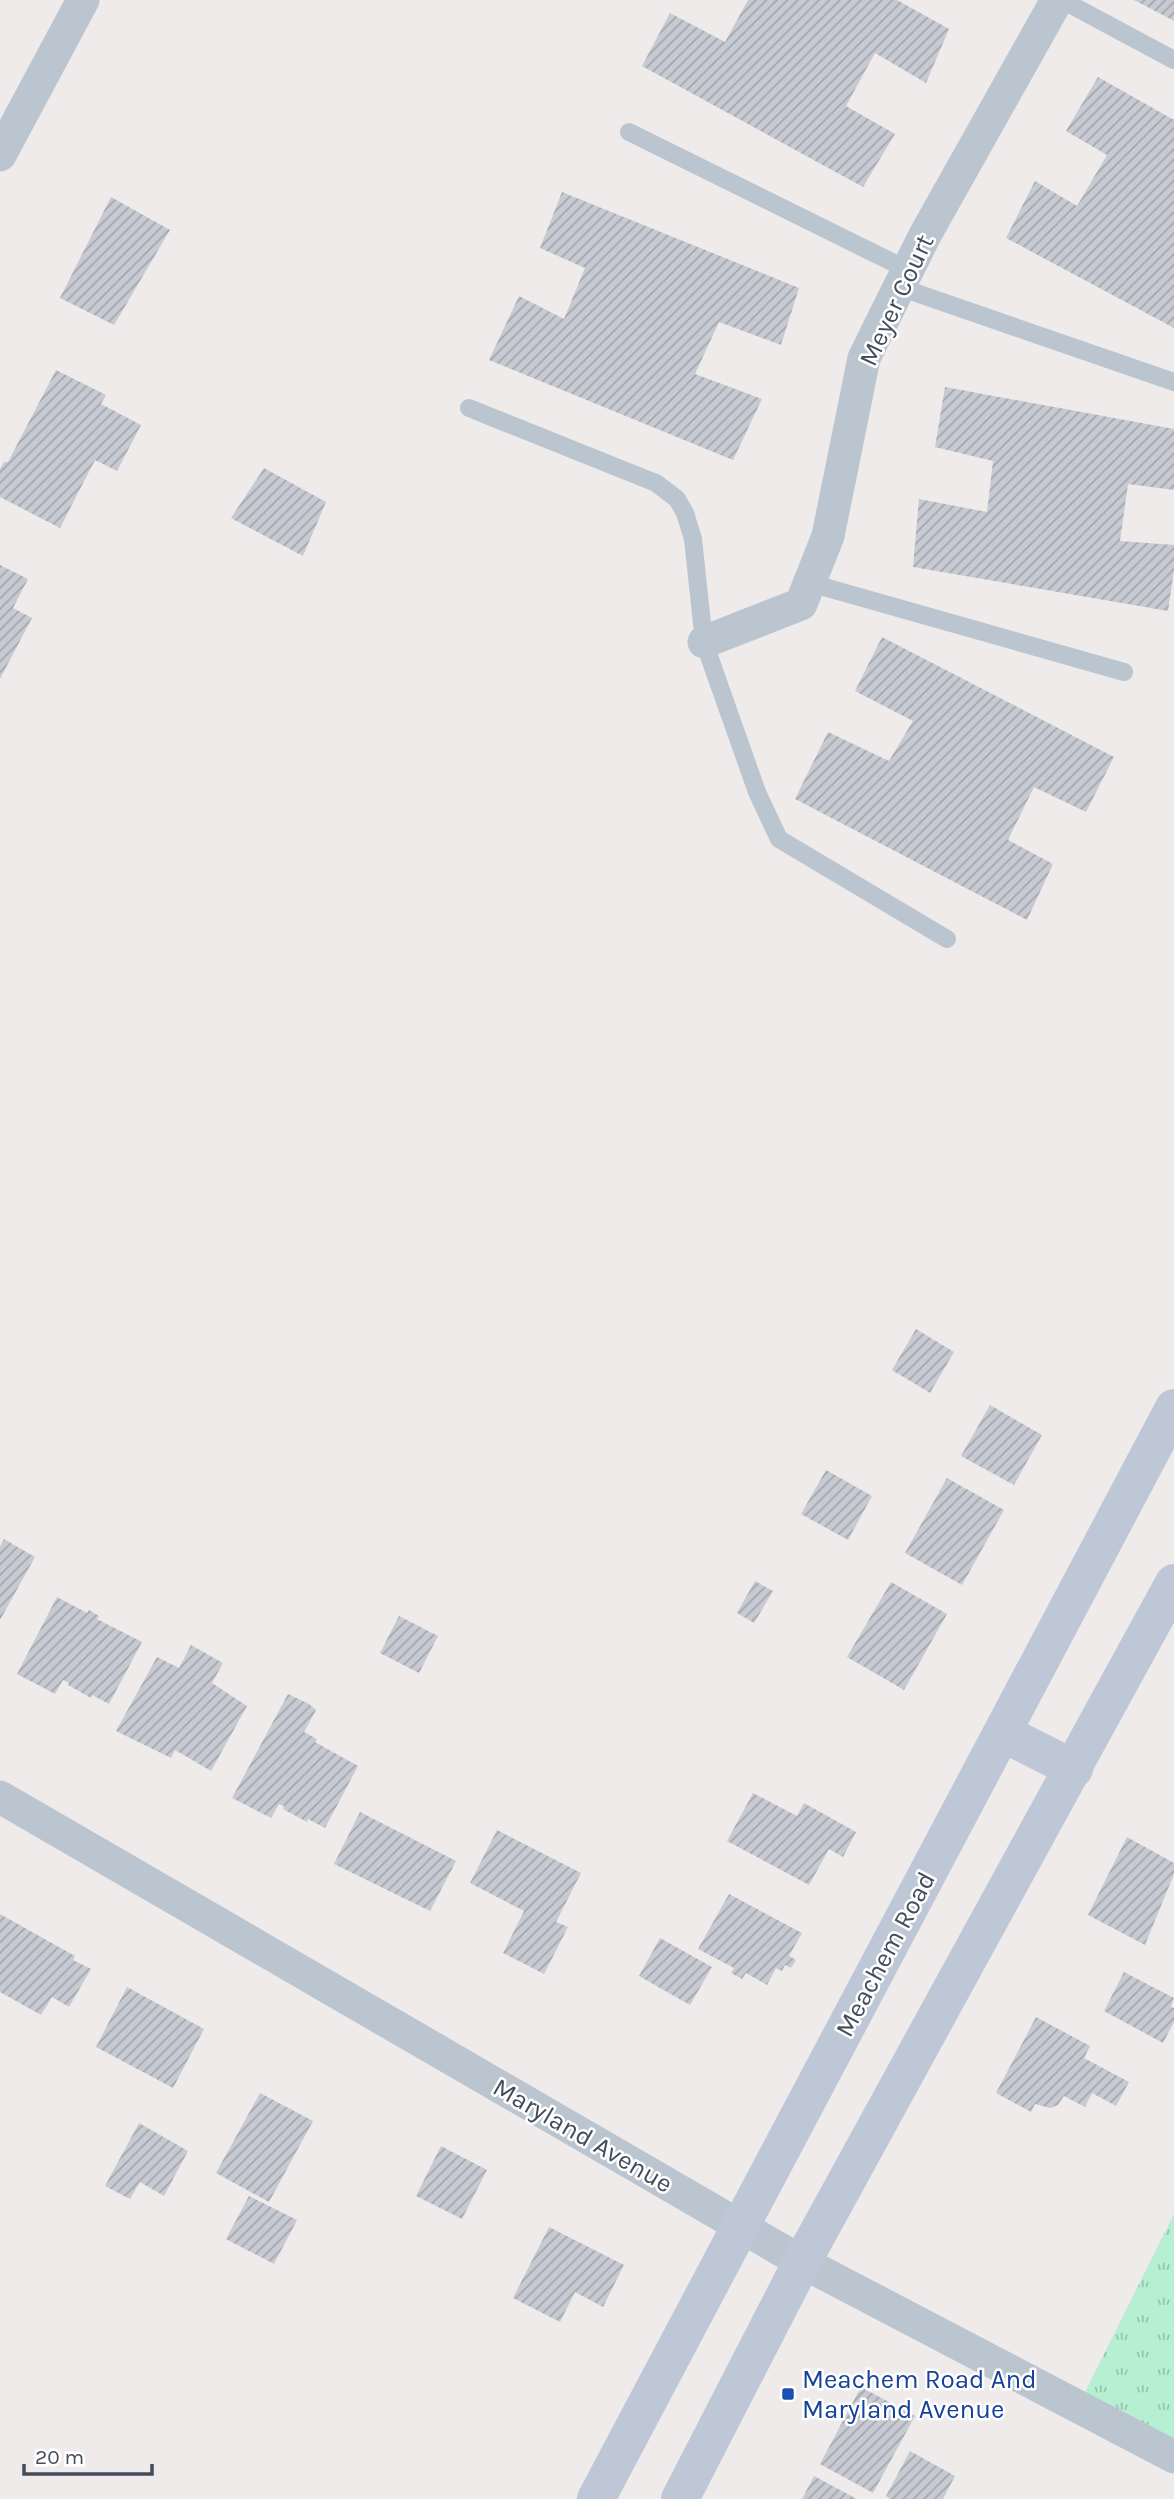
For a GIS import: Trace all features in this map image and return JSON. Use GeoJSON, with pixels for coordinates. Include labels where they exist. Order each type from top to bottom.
{"type":"FeatureCollection","features":[{"type":"Feature","properties":{"kind":"street"},"geometry":{"type":"LineString","coordinates":[[0,155],[83,0]]}},
{"type":"Feature","properties":{"kind":"street","name":"Meyer Court"},"geometry":{"type":"LineString","coordinates":[[705,642],[801,604],[828,536],[864,358],[903,279],[1059,0]]}},
{"type":"Feature","properties":{"kind":"street","name":"Meachem Road"},"geometry":{"type":"LineString","coordinates":[[596,2499],[1174,1408]]}},
{"type":"Feature","properties":{"kind":"street"},"geometry":{"type":"LineString","coordinates":[[680,2499],[802,2262],[1174,1583]]}},
{"type":"Feature","properties":{"kind":"street"},"geometry":{"type":"LineString","coordinates":[[1003,1733],[1074,1769]]}},
{"type":"Feature","properties":{"kind":"street","name":"Maryland Avenue"},"geometry":{"type":"LineString","coordinates":[[0,1797],[802,2262],[1174,2457]]}},
{"type":"Feature","properties":{"kind":"lane"},"geometry":{"type":"LineString","coordinates":[[1059,0],[1174,61]]}},
{"type":"Feature","properties":{"kind":"lane"},"geometry":{"type":"LineString","coordinates":[[629,132],[903,279],[1174,382]]}},
{"type":"Feature","properties":{"kind":"lane"},"geometry":{"type":"LineString","coordinates":[[469,408],[656,483],[677,499],[685,513],[693,539],[705,642],[757,792],[779,839],[947,939]]}},
{"type":"Feature","properties":{"kind":"lane"},"geometry":{"type":"LineString","coordinates":[[810,583],[1124,672]]}},
{"type":"Feature","properties":{"kind":"green space"},"geometry":{"type":"Polygon","coordinates":[[[1174,2214],[1174,2457],[1078,2406],[1174,2214]]]}},
{"type":"Feature","properties":{"kind":"building"},"geometry":{"type":"Polygon","coordinates":[[[748,0],[897,0],[949,29],[926,83],[875,53],[846,106],[895,134],[863,187],[642,66],[670,13],[725,42],[748,0]]]}},
{"type":"Feature","properties":{"kind":"building"},"geometry":{"type":"Polygon","coordinates":[[[1134,0],[1174,0],[1174,21],[1134,0]]]}},
{"type":"Feature","properties":{"kind":"building"},"geometry":{"type":"Polygon","coordinates":[[[1098,77],[1174,120],[1174,328],[1006,238],[1035,181],[1077,206],[1107,155],[1066,131],[1098,77]]]}},
{"type":"Feature","properties":{"kind":"building"},"geometry":{"type":"Polygon","coordinates":[[[562,192],[799,288],[781,345],[719,322],[695,374],[762,399],[733,460],[489,360],[519,296],[564,319],[585,268],[540,248],[562,192]]]}},
{"type":"Feature","properties":{"kind":"building"},"geometry":{"type":"Polygon","coordinates":[[[111,197],[170,230],[114,325],[60,298],[111,197]]]}},
{"type":"Feature","properties":{"kind":"building"},"geometry":{"type":"Polygon","coordinates":[[[56,370],[106,395],[101,404],[141,425],[117,471],[95,460],[60,528],[0,497],[0,469],[4,462],[8,462],[56,370]]]}},
{"type":"Feature","properties":{"kind":"building"},"geometry":{"type":"Polygon","coordinates":[[[945,387],[1174,429],[1174,490],[1128,484],[1120,541],[1174,545],[1174,570],[1168,611],[913,567],[919,499],[987,512],[993,461],[935,447],[945,387]]]}},
{"type":"Feature","properties":{"kind":"building"},"geometry":{"type":"Polygon","coordinates":[[[264,468],[326,502],[303,556],[231,518],[264,468]]]}},
{"type":"Feature","properties":{"kind":"building"},"geometry":{"type":"Polygon","coordinates":[[[0,565],[28,579],[13,608],[32,618],[0,679],[0,565]]]}},
{"type":"Feature","properties":{"kind":"building"},"geometry":{"type":"Polygon","coordinates":[[[882,637],[1114,757],[1086,812],[1034,787],[1008,840],[1053,864],[1027,920],[795,799],[828,732],[889,761],[913,721],[855,691],[882,637]]]}},
{"type":"Feature","properties":{"kind":"building"},"geometry":{"type":"Polygon","coordinates":[[[916,1329],[954,1352],[930,1393],[892,1370],[916,1329]]]}},
{"type":"Feature","properties":{"kind":"building"},"geometry":{"type":"Polygon","coordinates":[[[990,1405],[1042,1435],[1014,1485],[961,1456],[990,1405]]]}},
{"type":"Feature","properties":{"kind":"building"},"geometry":{"type":"Polygon","coordinates":[[[826,1470],[872,1496],[848,1540],[801,1514],[826,1470]]]}},
{"type":"Feature","properties":{"kind":"building"},"geometry":{"type":"Polygon","coordinates":[[[947,1478],[1004,1510],[962,1585],[905,1553],[947,1478]]]}},
{"type":"Feature","properties":{"kind":"building"},"geometry":{"type":"Polygon","coordinates":[[[4,1539],[35,1557],[0,1620],[0,1547],[4,1539]]]}},
{"type":"Feature","properties":{"kind":"building"},"geometry":{"type":"Polygon","coordinates":[[[755,1581],[773,1591],[754,1623],[737,1613],[755,1581]]]}},
{"type":"Feature","properties":{"kind":"building"},"geometry":{"type":"Polygon","coordinates":[[[891,1582],[947,1614],[904,1690],[847,1657],[891,1582]]]}},
{"type":"Feature","properties":{"kind":"building"},"geometry":{"type":"Polygon","coordinates":[[[57,1597],[87,1613],[89,1610],[99,1616],[97,1619],[142,1642],[109,1704],[92,1695],[91,1698],[63,1680],[55,1694],[17,1674],[57,1597]]]}},
{"type":"Feature","properties":{"kind":"building"},"geometry":{"type":"Polygon","coordinates":[[[399,1616],[438,1636],[419,1673],[380,1653],[399,1616]]]}},
{"type":"Feature","properties":{"kind":"building"},"geometry":{"type":"Polygon","coordinates":[[[191,1645],[223,1663],[212,1683],[247,1706],[211,1771],[175,1750],[171,1758],[116,1731],[157,1657],[179,1668],[191,1645]]]}},
{"type":"Feature","properties":{"kind":"building"},"geometry":{"type":"Polygon","coordinates":[[[288,1694],[316,1710],[304,1732],[317,1739],[315,1742],[358,1766],[325,1828],[308,1819],[307,1822],[279,1804],[271,1818],[232,1798],[288,1694]]]}},
{"type":"Feature","properties":{"kind":"building"},"geometry":{"type":"Polygon","coordinates":[[[753,1793],[797,1816],[804,1803],[856,1832],[843,1857],[829,1849],[809,1885],[727,1841],[753,1793]]]}},
{"type":"Feature","properties":{"kind":"building"},"geometry":{"type":"Polygon","coordinates":[[[360,1812],[456,1861],[430,1911],[334,1864],[360,1812]]]}},
{"type":"Feature","properties":{"kind":"building"},"geometry":{"type":"Polygon","coordinates":[[[497,1830],[581,1873],[556,1922],[568,1927],[544,1974],[503,1953],[524,1911],[470,1883],[497,1830]]]}},
{"type":"Feature","properties":{"kind":"building"},"geometry":{"type":"Polygon","coordinates":[[[1127,1837],[1174,1863],[1174,1874],[1145,1945],[1088,1915],[1127,1837]]]}},
{"type":"Feature","properties":{"kind":"building"},"geometry":{"type":"Polygon","coordinates":[[[729,1894],[802,1933],[789,1956],[796,1960],[791,1968],[785,1965],[782,1971],[776,1968],[767,1985],[746,1973],[742,1979],[731,1973],[734,1968],[698,1949],[729,1894]]]}},
{"type":"Feature","properties":{"kind":"building"},"geometry":{"type":"Polygon","coordinates":[[[0,1914],[75,1956],[73,1960],[91,1969],[69,2007],[52,1997],[41,2015],[0,1992],[0,1914]]]}},
{"type":"Feature","properties":{"kind":"building"},"geometry":{"type":"Polygon","coordinates":[[[660,1938],[712,1967],[690,2005],[639,1976],[660,1938]]]}},
{"type":"Feature","properties":{"kind":"building"},"geometry":{"type":"Polygon","coordinates":[[[1124,1972],[1174,1998],[1171,2007],[1174,2008],[1174,2022],[1163,2043],[1104,2011],[1124,1972]]]}},
{"type":"Feature","properties":{"kind":"building"},"geometry":{"type":"Polygon","coordinates":[[[127,1987],[204,2029],[173,2088],[96,2047],[127,1987]]]}},
{"type":"Feature","properties":{"kind":"building"},"geometry":{"type":"Polygon","coordinates":[[[1036,2017],[1090,2046],[1084,2058],[1129,2082],[1116,2106],[1092,2093],[1085,2107],[1064,2096],[1058,2105],[1050,2108],[1035,2104],[1031,2112],[996,2093],[1036,2017]]]}},
{"type":"Feature","properties":{"kind":"building"},"geometry":{"type":"Polygon","coordinates":[[[260,2093],[313,2121],[269,2202],[216,2173],[260,2093]]]}},
{"type":"Feature","properties":{"kind":"building"},"geometry":{"type":"Polygon","coordinates":[[[139,2123],[188,2151],[164,2196],[140,2182],[130,2199],[105,2186],[139,2123]]]}},
{"type":"Feature","properties":{"kind":"building"},"geometry":{"type":"Polygon","coordinates":[[[441,2146],[487,2170],[462,2219],[416,2196],[441,2146]]]}},
{"type":"Feature","properties":{"kind":"building"},"geometry":{"type":"Polygon","coordinates":[[[249,2196],[297,2220],[274,2264],[226,2239],[249,2196]]]}},
{"type":"Feature","properties":{"kind":"building"},"geometry":{"type":"Polygon","coordinates":[[[549,2227],[624,2265],[603,2307],[575,2292],[560,2322],[513,2298],[549,2227]]]}},
{"type":"Feature","properties":{"kind":"building"},"geometry":{"type":"Polygon","coordinates":[[[861,2387],[915,2416],[873,2493],[820,2464],[861,2387]]]}},
{"type":"Feature","properties":{"kind":"building"},"geometry":{"type":"Polygon","coordinates":[[[910,2451],[955,2476],[943,2499],[890,2499],[886,2496],[910,2451]]]}},
{"type":"Feature","properties":{"kind":"building"},"geometry":{"type":"Polygon","coordinates":[[[814,2476],[857,2499],[802,2499],[814,2476]]]}},
{"type":"Feature","properties":{"kind":"place","name":"Meachem Road And Maryland Avenue"},"geometry":{"type":"Point","coordinates":[788,2394]}}]}
